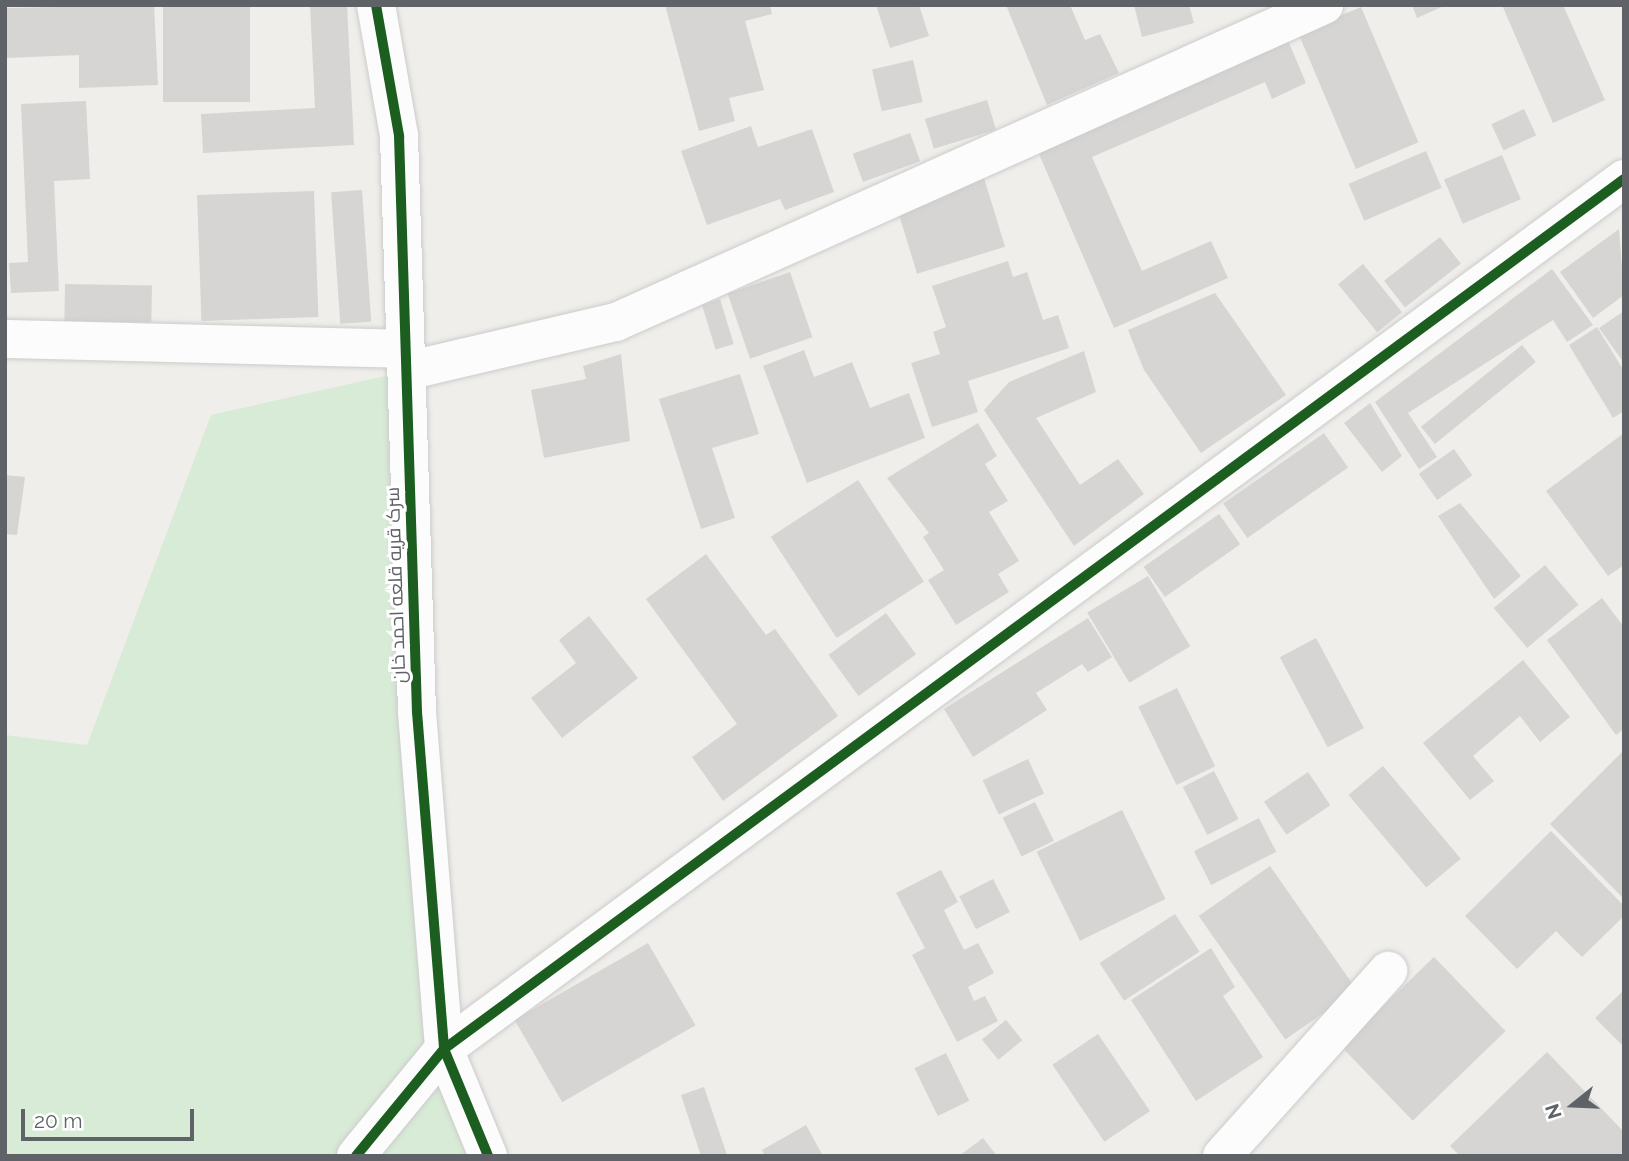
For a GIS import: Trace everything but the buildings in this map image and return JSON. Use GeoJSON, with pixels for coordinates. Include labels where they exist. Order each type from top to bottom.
{"type":"FeatureCollection","features":[{"type":"Feature","properties":{"kind":"street","name":"سرک قریه قلعه احمد خان"},"geometry":{"type":"LineString","coordinates":[[376,5],[399,135],[417,712],[444,1049],[488,1156]]}},
{"type":"Feature","properties":{"kind":"street"},"geometry":{"type":"LineString","coordinates":[[5,339],[404,360],[616,322],[1324,5]]}},
{"type":"Feature","properties":{"kind":"street"},"geometry":{"type":"LineString","coordinates":[[356,1156],[444,1049],[1624,179]]}},
{"type":"Feature","properties":{"kind":"street"},"geometry":{"type":"LineString","coordinates":[[1222,1156],[1388,971]]}},
{"type":"Feature","properties":{"kind":"green space"},"geometry":{"type":"Polygon","coordinates":[[[407,371],[444,1049],[488,1156],[5,1156],[5,735],[87,745],[211,415],[407,371]]]}},
{"type":"Feature","properties":{"kind":"cycle path"},"geometry":{"type":"LineString","coordinates":[[376,5],[399,136],[417,712],[444,1049],[488,1156]]}},
{"type":"Feature","properties":{"kind":"cycle path"},"geometry":{"type":"LineString","coordinates":[[356,1156],[444,1049],[1624,179]]}}]}
